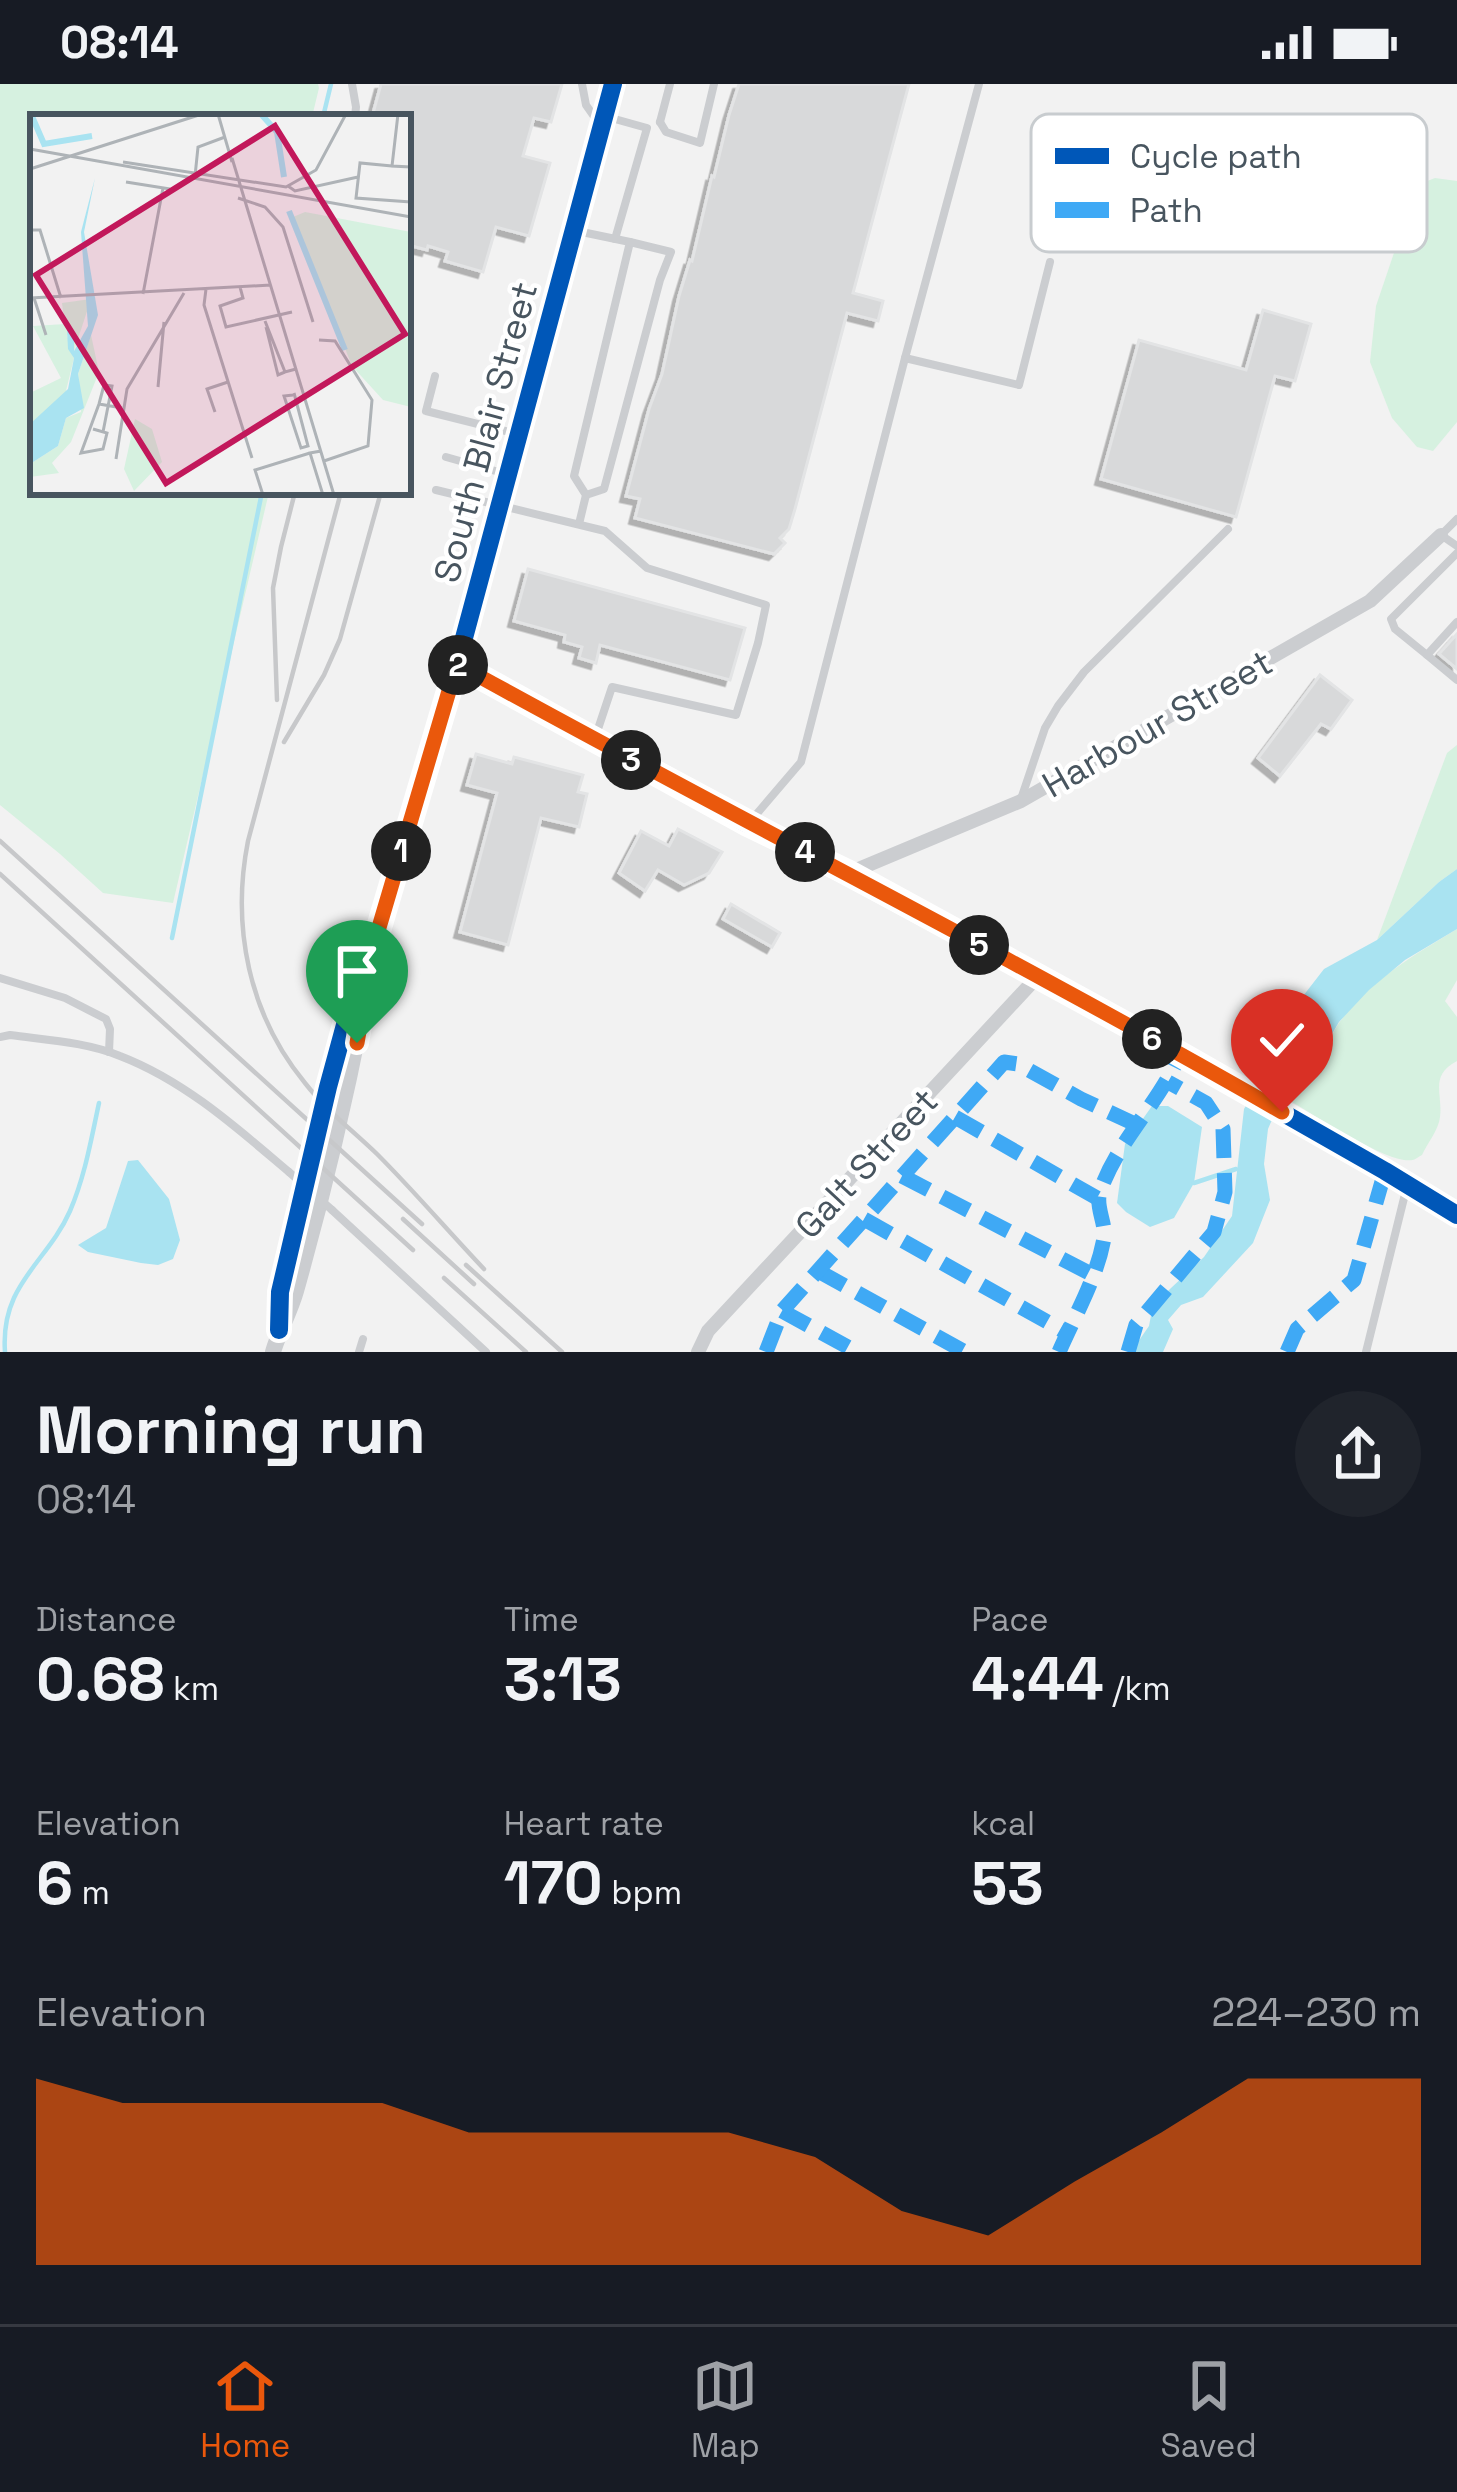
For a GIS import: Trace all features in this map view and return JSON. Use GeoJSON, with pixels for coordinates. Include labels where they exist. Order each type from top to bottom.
{"type":"FeatureCollection","features":[{"type":"Feature","properties":{"kind":"street","name":"South Blair Street"},"geometry":{"type":"LineString","coordinates":[[273,1352],[284,1274],[328,1087],[457,664],[613,84]]}},
{"type":"Feature","properties":{"kind":"street","name":"Harbour Street"},"geometry":{"type":"LineString","coordinates":[[849,873],[1021,801],[1370,601],[1442,535]]}},
{"type":"Feature","properties":{"kind":"street"},"geometry":{"type":"LineString","coordinates":[[457,664],[1038,976],[1457,1215]]}},
{"type":"Feature","properties":{"kind":"street","name":"Galt Street"},"geometry":{"type":"LineString","coordinates":[[698,1352],[708,1331],[1038,976]]}},
{"type":"Feature","properties":{"kind":"lane"},"geometry":{"type":"LineString","coordinates":[[352,84],[355,114]]}},
{"type":"Feature","properties":{"kind":"lane"},"geometry":{"type":"LineString","coordinates":[[582,84],[586,105],[603,121],[646,128],[660,122]]}},
{"type":"Feature","properties":{"kind":"lane"},"geometry":{"type":"LineString","coordinates":[[670,84],[660,122],[666,131],[700,143],[715,84]]}},
{"type":"Feature","properties":{"kind":"lane"},"geometry":{"type":"LineString","coordinates":[[748,824],[801,762],[979,84]]}},
{"type":"Feature","properties":{"kind":"lane"},"geometry":{"type":"LineString","coordinates":[[615,239],[646,128]]}},
{"type":"Feature","properties":{"kind":"lane"},"geometry":{"type":"LineString","coordinates":[[573,230],[671,253],[604,489],[586,495]]}},
{"type":"Feature","properties":{"kind":"lane"},"geometry":{"type":"LineString","coordinates":[[579,524],[586,495],[574,476],[630,242]]}},
{"type":"Feature","properties":{"kind":"lane"},"geometry":{"type":"LineString","coordinates":[[905,358],[1019,385],[1049,262]]}},
{"type":"Feature","properties":{"kind":"lane"},"geometry":{"type":"LineString","coordinates":[[434,376],[426,411],[518,435]]}},
{"type":"Feature","properties":{"kind":"lane"},"geometry":{"type":"LineString","coordinates":[[446,457],[508,474]]}},
{"type":"Feature","properties":{"kind":"lane"},"geometry":{"type":"LineString","coordinates":[[436,490],[605,531],[647,568],[766,605],[736,715],[612,687],[595,740]]}},
{"type":"Feature","properties":{"kind":"lane"},"geometry":{"type":"LineString","coordinates":[[1457,519],[1442,535],[1457,550],[1391,619],[1395,629],[1457,680]]}},
{"type":"Feature","properties":{"kind":"lane"},"geometry":{"type":"LineString","coordinates":[[1021,801],[1045,728],[1058,706],[1084,673],[1228,529]]}},
{"type":"Feature","properties":{"kind":"lane"},"geometry":{"type":"LineString","coordinates":[[1427,655],[1457,622]]}},
{"type":"Feature","properties":{"kind":"lane"},"geometry":{"type":"LineString","coordinates":[[0,978],[65,998],[106,1019],[109,1052]]}},
{"type":"Feature","properties":{"kind":"lane"},"geometry":{"type":"LineString","coordinates":[[0,1036],[109,1052],[167,1079],[215,1109],[486,1352]]}},
{"type":"Feature","properties":{"kind":"lane"},"geometry":{"type":"LineString","coordinates":[[1366,1352],[1408,1185]]}},
{"type":"Feature","properties":{"kind":"lane"},"geometry":{"type":"LineString","coordinates":[[359,1352],[363,1339]]}},
{"type":"Feature","properties":{"kind":"green space"},"geometry":{"type":"Polygon","coordinates":[[[0,84],[318,84],[313,114],[30,114],[30,495],[268,495],[173,903],[103,893],[0,805],[0,84]]]}},
{"type":"Feature","properties":{"kind":"green space"},"geometry":{"type":"Polygon","coordinates":[[[1427,181],[1457,181],[1457,422],[1433,451],[1417,447],[1392,418],[1370,362],[1376,306],[1394,252],[1427,252],[1427,181]]]}},
{"type":"Feature","properties":{"kind":"green space"},"geometry":{"type":"Polygon","coordinates":[[[1457,745],[1457,869],[1377,940],[1447,753],[1457,745]]]}},
{"type":"Feature","properties":{"kind":"green space"},"geometry":{"type":"Polygon","coordinates":[[[1457,929],[1457,980],[1445,1001],[1457,1017],[1457,1061],[1440,1079],[1439,1122],[1422,1155],[1404,1160],[1377,1151],[1282,1096],[1295,1074],[1320,1056],[1339,1023],[1364,994],[1457,929]]]}},
{"type":"Feature","properties":{"kind":"water"},"geometry":{"type":"Polygon","coordinates":[[[1457,869],[1457,929],[1405,960],[1369,990],[1339,1022],[1319,1056],[1292,1074],[1268,1129],[1264,1164],[1270,1200],[1253,1243],[1203,1297],[1181,1305],[1168,1320],[1173,1329],[1163,1352],[1131,1352],[1149,1326],[1153,1305],[1204,1257],[1232,1216],[1244,1109],[1272,1062],[1293,1009],[1324,969],[1377,940],[1457,869]]]}},
{"type":"Feature","properties":{"kind":"water"},"geometry":{"type":"Polygon","coordinates":[[[1152,1106],[1168,1106],[1202,1127],[1194,1183],[1174,1218],[1150,1227],[1117,1203],[1125,1144],[1152,1106]]]}},
{"type":"Feature","properties":{"kind":"water"},"geometry":{"type":"Polygon","coordinates":[[[138,1160],[169,1199],[180,1240],[173,1259],[158,1265],[88,1252],[78,1245],[106,1228],[128,1161],[138,1160]]]}},
{"type":"Feature","properties":{"kind":"building"},"geometry":{"type":"Polygon","coordinates":[[[381,84],[562,84],[551,122],[534,118],[523,156],[550,163],[529,236],[496,227],[483,272],[445,261],[448,252],[411,246],[411,114],[373,114],[381,84]]]}},
{"type":"Feature","properties":{"kind":"building"},"geometry":{"type":"Polygon","coordinates":[[[739,84],[909,84],[853,293],[883,301],[878,321],[847,313],[795,509],[789,529],[780,538],[785,543],[774,554],[635,518],[640,499],[626,496],[739,84]]]}},
{"type":"Feature","properties":{"kind":"building"},"geometry":{"type":"Polygon","coordinates":[[[1263,310],[1311,324],[1295,381],[1275,376],[1236,517],[1101,479],[1139,340],[1246,370],[1263,310]]]}},
{"type":"Feature","properties":{"kind":"building"},"geometry":{"type":"Polygon","coordinates":[[[528,569],[745,628],[730,680],[600,645],[596,663],[579,658],[582,647],[564,642],[565,635],[514,621],[528,569]]]}},
{"type":"Feature","properties":{"kind":"building"},"geometry":{"type":"Polygon","coordinates":[[[1457,634],[1457,669],[1439,654],[1457,634]]]}},
{"type":"Feature","properties":{"kind":"building"},"geometry":{"type":"Polygon","coordinates":[[[1320,675],[1352,700],[1331,729],[1321,724],[1280,776],[1258,758],[1320,675]]]}},
{"type":"Feature","properties":{"kind":"building"},"geometry":{"type":"Polygon","coordinates":[[[476,754],[512,764],[514,757],[583,775],[578,792],[587,794],[579,827],[541,818],[508,945],[460,932],[497,793],[467,785],[476,754]]]}},
{"type":"Feature","properties":{"kind":"building"},"geometry":{"type":"Polygon","coordinates":[[[678,829],[722,852],[709,873],[684,885],[658,870],[645,891],[619,873],[641,831],[669,846],[678,829]]]}},
{"type":"Feature","properties":{"kind":"building"},"geometry":{"type":"Polygon","coordinates":[[[731,904],[780,933],[772,947],[723,919],[731,904]]]}},
{"type":"Feature","properties":{"kind":"waterway"},"geometry":{"type":"LineString","coordinates":[[324,114],[331,84]]}},
{"type":"Feature","properties":{"kind":"waterway"},"geometry":{"type":"LineString","coordinates":[[172,938],[261,495]]}},
{"type":"Feature","properties":{"kind":"waterway"},"geometry":{"type":"LineString","coordinates":[[5,1352],[5,1329],[17,1291],[60,1229],[75,1198],[99,1103]]}},
{"type":"Feature","properties":{"kind":"waterway"},"geometry":{"type":"LineString","coordinates":[[1194,1183],[1236,1169]]}},
{"type":"Feature","properties":{"kind":"railway"},"geometry":{"type":"LineString","coordinates":[[277,700],[273,588],[294,495]]}},
{"type":"Feature","properties":{"kind":"railway"},"geometry":{"type":"LineString","coordinates":[[340,495],[248,841],[242,906],[249,969],[270,1029],[305,1083],[484,1269]]}},
{"type":"Feature","properties":{"kind":"railway"},"geometry":{"type":"LineString","coordinates":[[284,742],[340,639],[380,495]]}},
{"type":"Feature","properties":{"kind":"railway"},"geometry":{"type":"LineString","coordinates":[[0,841],[422,1224]]}},
{"type":"Feature","properties":{"kind":"railway"},"geometry":{"type":"LineString","coordinates":[[0,874],[413,1250]]}},
{"type":"Feature","properties":{"kind":"railway"},"geometry":{"type":"LineString","coordinates":[[403,1219],[474,1284]]}},
{"type":"Feature","properties":{"kind":"railway"},"geometry":{"type":"LineString","coordinates":[[466,1265],[562,1352]]}},
{"type":"Feature","properties":{"kind":"railway"},"geometry":{"type":"LineString","coordinates":[[444,1278],[526,1352]]}},
{"type":"Feature","properties":{"kind":"marked path"},"geometry":{"type":"LineString","coordinates":[[1059,1352],[1101,1253],[1104,1232],[1099,1198],[1107,1173],[1180,1054]]}},
{"type":"Feature","properties":{"kind":"marked path"},"geometry":{"type":"LineString","coordinates":[[766,1352],[782,1311],[1004,1062],[1018,1064],[1137,1125]]}},
{"type":"Feature","properties":{"kind":"marked path"},"geometry":{"type":"LineString","coordinates":[[1128,1352],[1136,1325],[1214,1232],[1225,1192],[1223,1129],[1206,1103],[1168,1082]]}},
{"type":"Feature","properties":{"kind":"marked path"},"geometry":{"type":"LineString","coordinates":[[955,1117],[1097,1198]]}},
{"type":"Feature","properties":{"kind":"marked path"},"geometry":{"type":"LineString","coordinates":[[1287,1352],[1297,1329],[1354,1280],[1385,1171]]}},
{"type":"Feature","properties":{"kind":"marked path"},"geometry":{"type":"LineString","coordinates":[[902,1176],[1093,1275]]}},
{"type":"Feature","properties":{"kind":"marked path"},"geometry":{"type":"LineString","coordinates":[[864,1219],[1067,1333]]}},
{"type":"Feature","properties":{"kind":"marked path"},"geometry":{"type":"LineString","coordinates":[[818,1271],[965,1352]]}},
{"type":"Feature","properties":{"kind":"marked path"},"geometry":{"type":"LineString","coordinates":[[782,1311],[857,1352]]}},
{"type":"Feature","properties":{"kind":"cycle path"},"geometry":{"type":"LineString","coordinates":[[279,1330],[280,1292],[328,1087],[457,664],[613,84]]}},
{"type":"Feature","properties":{"kind":"cycle path"},"geometry":{"type":"LineString","coordinates":[[457,664],[1180,1054],[1457,1215]]}},
{"type":"Feature","properties":{"kind":"route"},"geometry":{"type":"LineString","coordinates":[[357,1043],[375,941],[457,664],[1282,1112]]}}]}
